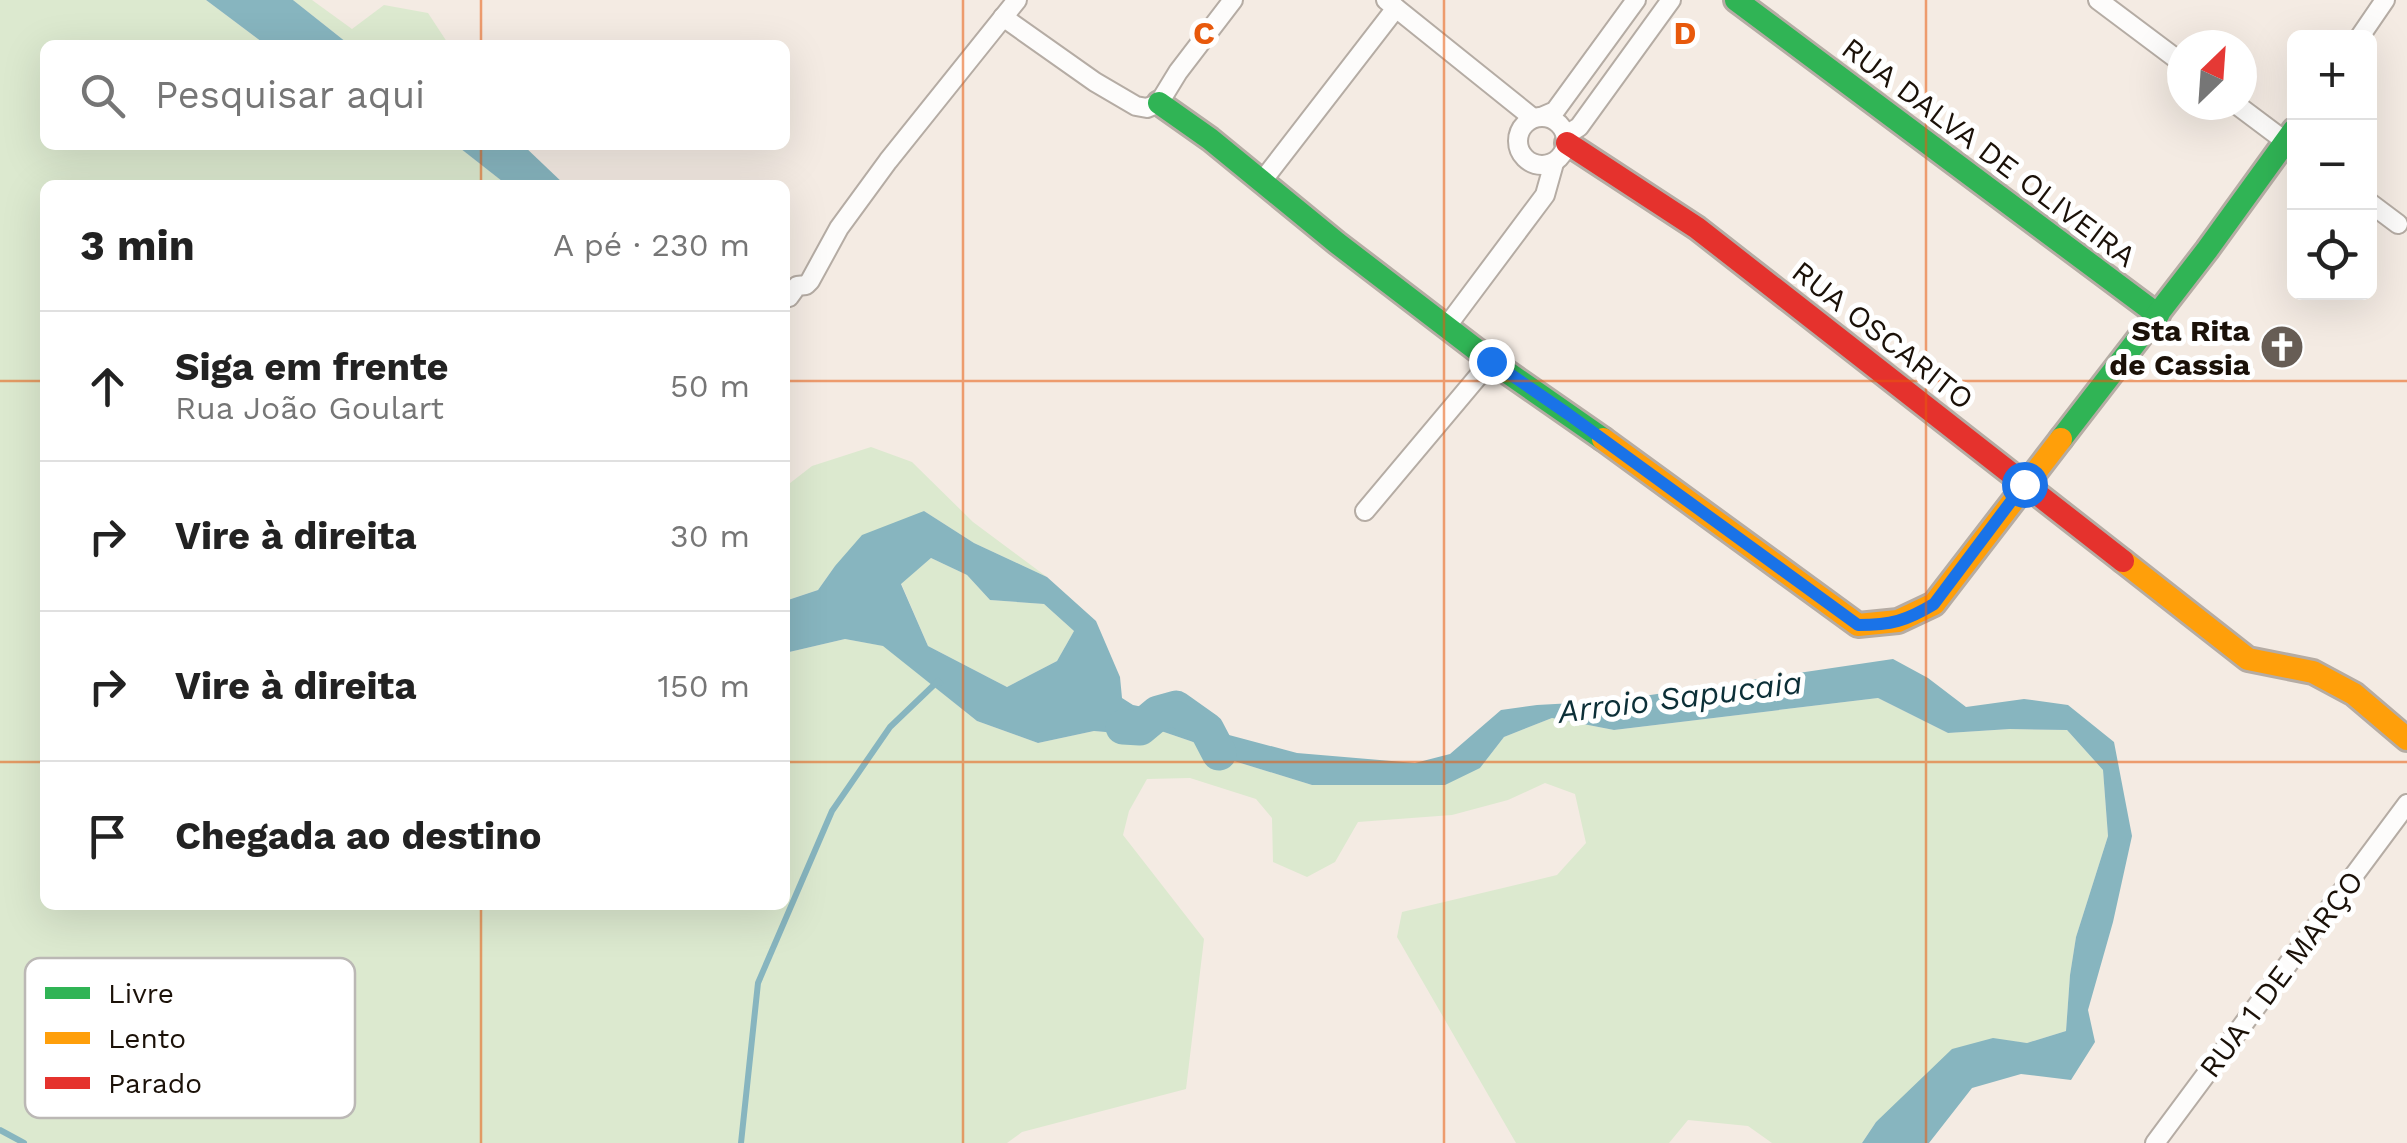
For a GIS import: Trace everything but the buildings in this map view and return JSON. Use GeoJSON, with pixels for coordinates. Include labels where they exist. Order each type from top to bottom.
{"type":"FeatureCollection","features":[{"type":"Feature","properties":{"kind":"street"},"geometry":{"type":"LineString","coordinates":[[790,295],[810,280],[839,228],[878,174],[1017,0]]}},
{"type":"Feature","properties":{"kind":"street"},"geometry":{"type":"LineString","coordinates":[[1004,17],[1095,82],[1136,106],[1148,108],[1159,102],[1233,0]]}},
{"type":"Feature","properties":{"kind":"street"},"geometry":{"type":"LineString","coordinates":[[1636,0],[1555,111],[1521,128],[1518,136],[1524,158],[1538,166],[1562,147],[1671,0]]}},
{"type":"Feature","properties":{"kind":"street","name":"RUA DALVA DE OLIVEIRA"},"geometry":{"type":"LineString","coordinates":[[1736,0],[2158,315]]}},
{"type":"Feature","properties":{"kind":"street"},"geometry":{"type":"LineString","coordinates":[[2098,0],[2167,52]]}},
{"type":"Feature","properties":{"kind":"street"},"geometry":{"type":"LineString","coordinates":[[2364,30],[2385,0]]}},
{"type":"Feature","properties":{"kind":"street"},"geometry":{"type":"LineString","coordinates":[[1263,180],[1391,4],[1537,118],[1557,122],[1562,147],[1545,195],[1447,326]]}},
{"type":"Feature","properties":{"kind":"street"},"geometry":{"type":"LineString","coordinates":[[1159,102],[1491,361],[1858,625],[1890,625],[1934,604],[2287,147]]}},
{"type":"Feature","properties":{"kind":"street"},"geometry":{"type":"LineString","coordinates":[[2257,118],[2287,137]]}},
{"type":"Feature","properties":{"kind":"street","name":"RUA OSCARITO"},"geometry":{"type":"LineString","coordinates":[[1562,147],[1697,228],[2248,658],[2314,672],[2354,694],[2407,738]]}},
{"type":"Feature","properties":{"kind":"street"},"geometry":{"type":"LineString","coordinates":[[2377,208],[2398,224]]}},
{"type":"Feature","properties":{"kind":"street"},"geometry":{"type":"LineString","coordinates":[[1366,511],[1491,361]]}},
{"type":"Feature","properties":{"kind":"street","name":"RUA 1 DE MARÇO"},"geometry":{"type":"LineString","coordinates":[[2154,1143],[2407,804]]}},
{"type":"Feature","properties":{"kind":"green space"},"geometry":{"type":"Polygon","coordinates":[[[0,0],[206,0],[259,40],[40,40],[40,150],[462,150],[501,180],[40,180],[40,910],[790,910],[790,652],[845,639],[884,646],[977,721],[1038,743],[1094,731],[1161,731],[1199,744],[1221,757],[1312,785],[1480,768],[1504,737],[1552,718],[1614,730],[1878,698],[1948,733],[2067,730],[2103,770],[2108,836],[2076,937],[2066,1031],[2027,1043],[1993,1039],[1876,1122],[1862,1143],[1772,1143],[1748,1126],[1688,1120],[1669,1143],[1516,1143],[1397,937],[1402,912],[1557,875],[1586,843],[1575,794],[1545,783],[1508,800],[1452,815],[1358,822],[1335,862],[1307,877],[1273,862],[1272,818],[1256,799],[1190,778],[1147,779],[1129,811],[1123,835],[1204,939],[1186,1089],[1022,1132],[1007,1143],[0,1143],[0,0]]]}},
{"type":"Feature","properties":{"kind":"green space"},"geometry":{"type":"Polygon","coordinates":[[[293,0],[312,0],[352,29],[384,5],[428,13],[446,40],[343,40],[293,0]]]}},
{"type":"Feature","properties":{"kind":"green space"},"geometry":{"type":"Polygon","coordinates":[[[871,447],[912,462],[973,522],[1047,577],[974,543],[924,511],[835,566],[818,590],[790,599],[790,483],[812,466],[871,447]]]}},
{"type":"Feature","properties":{"kind":"green space"},"geometry":{"type":"Polygon","coordinates":[[[931,558],[967,575],[990,600],[1044,604],[1074,631],[1057,661],[1007,687],[928,646],[901,583],[931,558]]]}},
{"type":"Feature","properties":{"kind":"water"},"geometry":{"type":"Polygon","coordinates":[[[206,0],[293,0],[343,40],[259,40],[206,0]]]}},
{"type":"Feature","properties":{"kind":"water"},"geometry":{"type":"Polygon","coordinates":[[[462,150],[528,150],[560,180],[501,180],[462,150]]]}},
{"type":"Feature","properties":{"kind":"water"},"geometry":{"type":"Polygon","coordinates":[[[924,511],[974,543],[1047,577],[1096,621],[1120,677],[1122,698],[1133,705],[1206,720],[1229,735],[1297,753],[1415,763],[1450,754],[1501,710],[1610,701],[1893,659],[1928,678],[1966,707],[2024,699],[2068,705],[2114,742],[2132,836],[2088,1010],[2095,1042],[2071,1080],[2021,1074],[1972,1088],[1929,1143],[1862,1143],[1876,1122],[1952,1049],[1993,1038],[2027,1043],[2066,1031],[2076,937],[2108,836],[2103,770],[2067,730],[1948,733],[1878,698],[1614,730],[1552,718],[1504,737],[1480,768],[1445,785],[1312,785],[1221,757],[1199,744],[1161,731],[1094,731],[1038,743],[977,721],[883,646],[845,639],[790,652],[790,599],[818,590],[862,535],[924,511]],[[931,558],[901,584],[928,646],[1007,687],[1057,661],[1074,631],[1044,604],[990,600],[967,575],[931,558]]]}},
{"type":"Feature","properties":{"kind":"waterway"},"geometry":{"type":"LineString","coordinates":[[790,909],[832,811],[890,727],[940,683]]}},
{"type":"Feature","properties":{"kind":"waterway","name":"Arroio Sapucaia"},"geometry":{"type":"LineString","coordinates":[[1123,727],[1140,728],[1158,713],[1176,708],[1207,730],[1219,753]]}},
{"type":"Feature","properties":{"kind":"waterway"},"geometry":{"type":"LineString","coordinates":[[741,1143],[758,983],[789,910]]}},
{"type":"Feature","properties":{"kind":"waterway"},"geometry":{"type":"LineString","coordinates":[[0,1130],[24,1143]]}},
{"type":"Feature","properties":{"kind":"traffic: fast"},"geometry":{"type":"LineString","coordinates":[[1736,0],[2158,315]]}},
{"type":"Feature","properties":{"kind":"traffic: fast"},"geometry":{"type":"LineString","coordinates":[[1159,103],[1491,361],[1603,439]]}},
{"type":"Feature","properties":{"kind":"traffic: fast"},"geometry":{"type":"LineString","coordinates":[[2061,439],[2287,140]]}},
{"type":"Feature","properties":{"kind":"traffic: slow"},"geometry":{"type":"LineString","coordinates":[[1603,439],[1858,625],[1898,621],[1934,604],[2061,439]]}},
{"type":"Feature","properties":{"kind":"traffic: slow"},"geometry":{"type":"LineString","coordinates":[[2123,561],[2248,659],[2313,672],[2354,694],[2407,739]]}},
{"type":"Feature","properties":{"kind":"traffic: jam"},"geometry":{"type":"LineString","coordinates":[[1567,143],[1697,228],[2123,561]]}},
{"type":"Feature","properties":{"kind":"place","name":"Sta Rita de Cassia"},"geometry":{"type":"Point","coordinates":[2282,347]}},
{"type":"Feature","properties":{"kind":"route"},"geometry":{"type":"LineString","coordinates":[[1491,361],[1858,625],[1890,625],[1934,604],[2024,484]]}}]}
